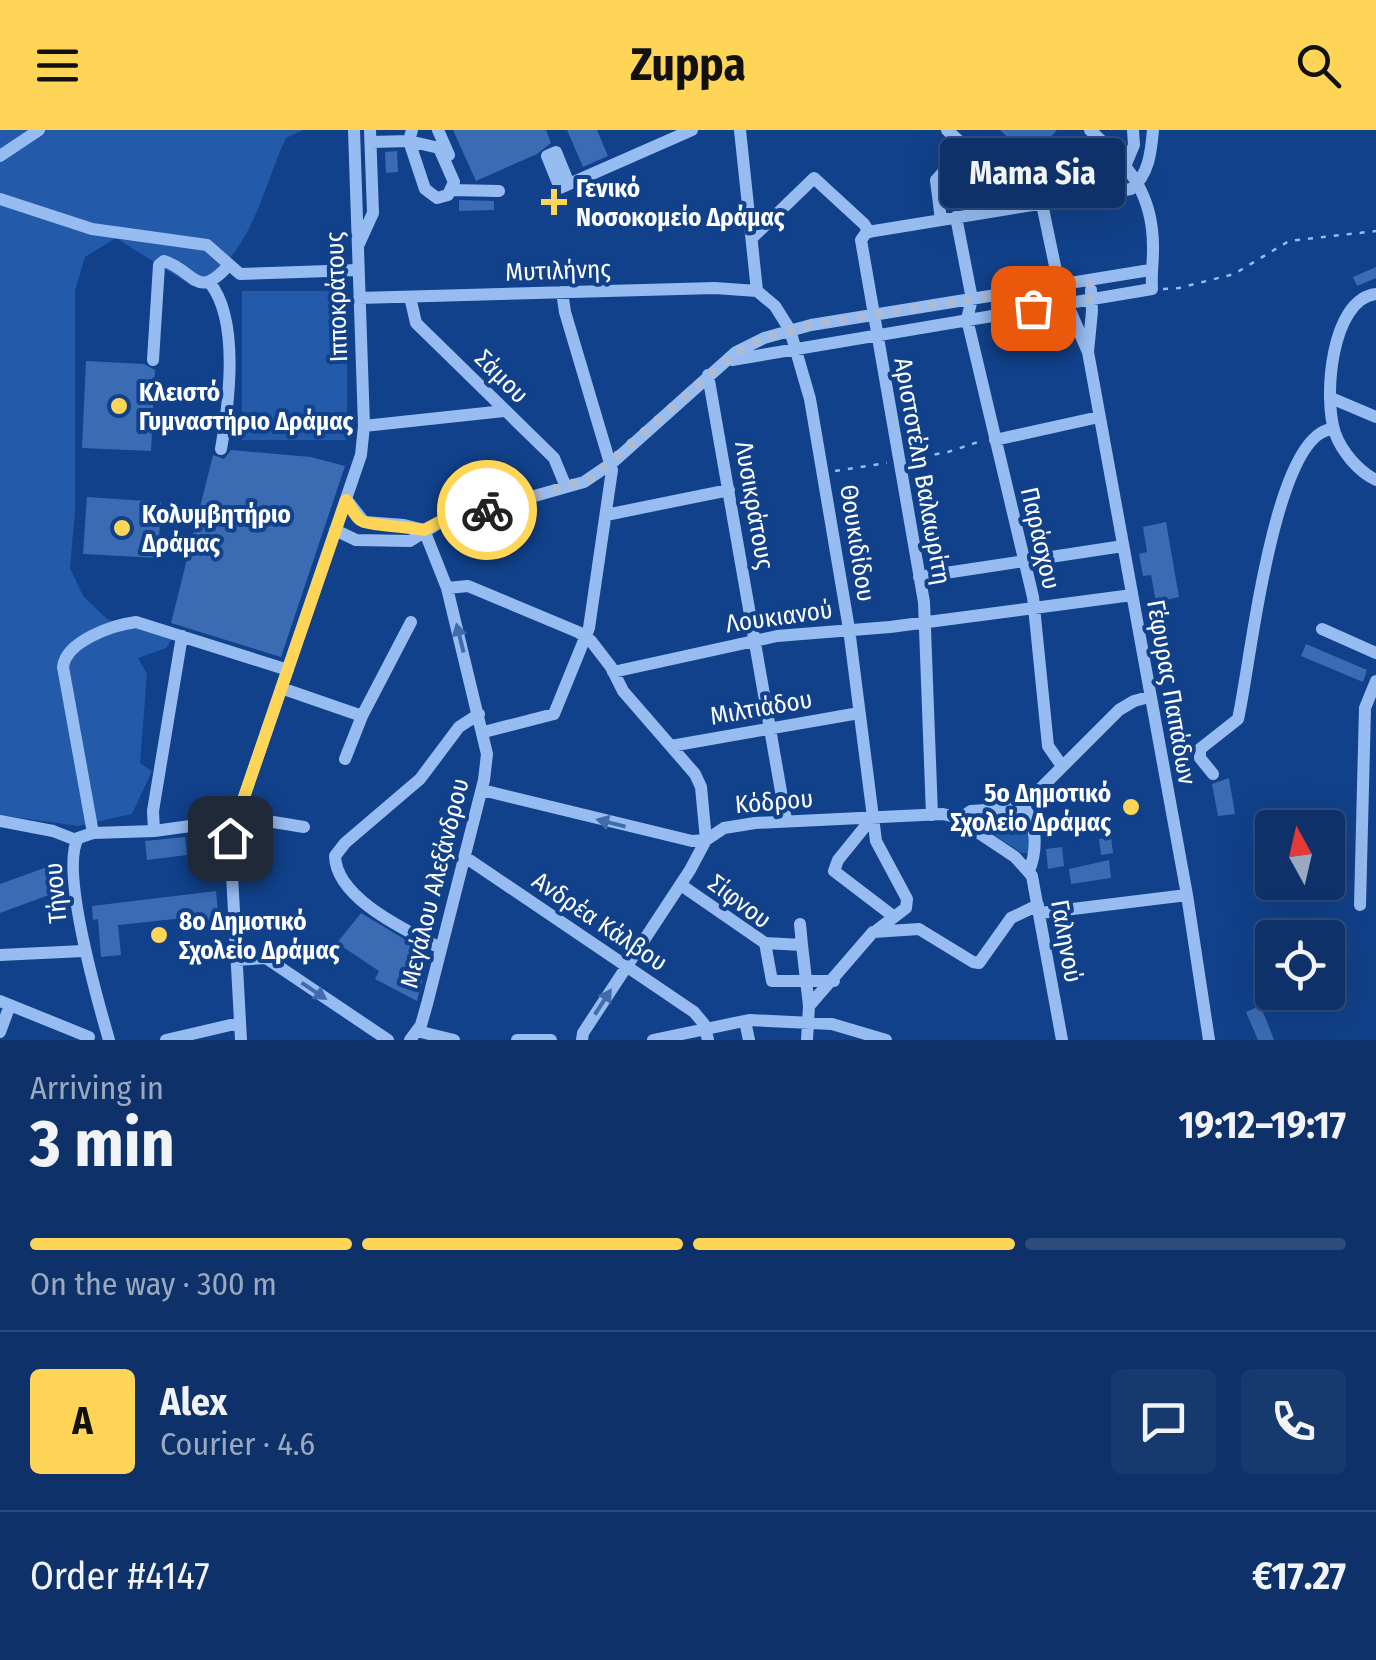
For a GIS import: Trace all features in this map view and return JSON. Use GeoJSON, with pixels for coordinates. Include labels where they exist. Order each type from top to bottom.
{"type":"FeatureCollection","features":[{"type":"Feature","properties":{"kind":"street"},"geometry":{"type":"LineString","coordinates":[[0,156],[39,130]]}},
{"type":"Feature","properties":{"kind":"street","name":"Ιπποκράτους"},"geometry":{"type":"LineString","coordinates":[[241,1040],[229,847],[359,461],[364,426],[354,130]]}},
{"type":"Feature","properties":{"kind":"street"},"geometry":{"type":"LineString","coordinates":[[438,130],[456,169],[452,190]]}},
{"type":"Feature","properties":{"kind":"street"},"geometry":{"type":"LineString","coordinates":[[570,184],[692,130]]}},
{"type":"Feature","properties":{"kind":"street"},"geometry":{"type":"LineString","coordinates":[[740,130],[758,291]]}},
{"type":"Feature","properties":{"kind":"street"},"geometry":{"type":"LineString","coordinates":[[948,130],[1004,182]]}},
{"type":"Feature","properties":{"kind":"street"},"geometry":{"type":"LineString","coordinates":[[725,362],[1152,289],[1153,241],[1139,183],[1126,164],[1090,130]]}},
{"type":"Feature","properties":{"kind":"street"},"geometry":{"type":"LineString","coordinates":[[1126,164],[1134,148],[1133,130]]}},
{"type":"Feature","properties":{"kind":"street"},"geometry":{"type":"LineString","coordinates":[[752,237],[814,178],[869,232],[1130,190],[1139,183],[1149,162],[1153,130]]}},
{"type":"Feature","properties":{"kind":"street"},"geometry":{"type":"LineString","coordinates":[[357,248],[373,212],[370,136],[439,148],[456,169]]}},
{"type":"Feature","properties":{"kind":"street"},"geometry":{"type":"LineString","coordinates":[[411,142],[429,194],[441,197],[452,190],[499,190]]}},
{"type":"Feature","properties":{"kind":"street"},"geometry":{"type":"LineString","coordinates":[[941,220],[936,180],[966,148]]}},
{"type":"Feature","properties":{"kind":"street"},"geometry":{"type":"LineString","coordinates":[[0,199],[92,229],[207,245],[228,266],[244,274],[358,270]]}},
{"type":"Feature","properties":{"kind":"street"},"geometry":{"type":"LineString","coordinates":[[1042,204],[1058,285],[1088,352]]}},
{"type":"Feature","properties":{"kind":"street"},"geometry":{"type":"LineString","coordinates":[[956,218],[972,299],[967,319]]}},
{"type":"Feature","properties":{"kind":"street","name":"Αριστοτέλη Βαλαωρίτη"},"geometry":{"type":"LineString","coordinates":[[869,232],[861,244],[920,577],[932,815]]}},
{"type":"Feature","properties":{"kind":"street"},"geometry":{"type":"LineString","coordinates":[[152,360],[158,265],[166,261],[194,280],[210,283],[224,302],[227,415],[221,449]]}},
{"type":"Feature","properties":{"kind":"street"},"geometry":{"type":"LineString","coordinates":[[210,283],[228,266]]}},
{"type":"Feature","properties":{"kind":"street"},"geometry":{"type":"LineString","coordinates":[[335,530],[356,540],[410,541],[439,522],[592,478],[725,362],[748,345],[790,330],[1150,270]]}},
{"type":"Feature","properties":{"kind":"street"},"geometry":{"type":"LineString","coordinates":[[1088,352],[1092,298],[1089,280]]}},
{"type":"Feature","properties":{"kind":"street","name":"Μυτιλήνης"},"geometry":{"type":"LineString","coordinates":[[359,298],[715,288],[758,291]]}},
{"type":"Feature","properties":{"kind":"street","name":"Θουκιδίδου"},"geometry":{"type":"LineString","coordinates":[[758,291],[790,330],[815,423],[849,629],[877,846],[907,898],[906,908],[893,916]]}},
{"type":"Feature","properties":{"kind":"street"},"geometry":{"type":"LineString","coordinates":[[484,732],[554,714],[586,637],[612,464],[562,292]]}},
{"type":"Feature","properties":{"kind":"street"},"geometry":{"type":"LineString","coordinates":[[1373,478],[1352,460],[1334,429],[1331,398],[1336,342],[1344,317],[1357,300],[1376,294]]}},
{"type":"Feature","properties":{"kind":"street","name":"Σάμου"},"geometry":{"type":"LineString","coordinates":[[410,296],[416,323],[554,458],[566,487]]}},
{"type":"Feature","properties":{"kind":"street","name":"Παράσχου"},"geometry":{"type":"LineString","coordinates":[[967,319],[1033,608],[1048,746],[1062,766]]}},
{"type":"Feature","properties":{"kind":"street","name":"Γέφυρας Παπάδων"},"geometry":{"type":"LineString","coordinates":[[1088,352],[1148,698],[1187,895],[1209,1040]]}},
{"type":"Feature","properties":{"kind":"street","name":"Λυσικράτους"},"geometry":{"type":"LineString","coordinates":[[708,376],[786,820]]}},
{"type":"Feature","properties":{"kind":"street"},"geometry":{"type":"LineString","coordinates":[[1331,398],[1376,417]]}},
{"type":"Feature","properties":{"kind":"street"},"geometry":{"type":"LineString","coordinates":[[364,426],[504,411]]}},
{"type":"Feature","properties":{"kind":"street"},"geometry":{"type":"LineString","coordinates":[[995,440],[1100,417]]}},
{"type":"Feature","properties":{"kind":"street"},"geometry":{"type":"LineString","coordinates":[[1213,774],[1200,758],[1200,749],[1238,719],[1258,599],[1284,495],[1310,438],[1324,429],[1334,429]]}},
{"type":"Feature","properties":{"kind":"street"},"geometry":{"type":"LineString","coordinates":[[1373,478],[1376,458]]}},
{"type":"Feature","properties":{"kind":"street"},"geometry":{"type":"LineString","coordinates":[[606,516],[729,490]]}},
{"type":"Feature","properties":{"kind":"street"},"geometry":{"type":"LineString","coordinates":[[346,500],[366,523],[424,530]]}},
{"type":"Feature","properties":{"kind":"street","name":"Μεγάλου Αλεξάνδρου"},"geometry":{"type":"LineString","coordinates":[[414,1036],[465,857],[486,763],[484,732],[447,588],[424,530]]}},
{"type":"Feature","properties":{"kind":"street"},"geometry":{"type":"LineString","coordinates":[[920,577],[1122,546]]}},
{"type":"Feature","properties":{"kind":"street"},"geometry":{"type":"LineString","coordinates":[[447,588],[468,586],[586,637],[614,672],[623,691],[700,783],[706,840],[582,1040]]}},
{"type":"Feature","properties":{"kind":"street","name":"Λουκιανού"},"geometry":{"type":"LineString","coordinates":[[614,672],[756,640],[1132,595]]}},
{"type":"Feature","properties":{"kind":"street"},"geometry":{"type":"LineString","coordinates":[[93,833],[70,714],[64,659],[82,643],[130,622],[288,670]]}},
{"type":"Feature","properties":{"kind":"street"},"geometry":{"type":"LineString","coordinates":[[345,759],[362,716],[411,622]]}},
{"type":"Feature","properties":{"kind":"street"},"geometry":{"type":"LineString","coordinates":[[1322,630],[1376,653]]}},
{"type":"Feature","properties":{"kind":"street"},"geometry":{"type":"LineString","coordinates":[[154,831],[154,802],[182,636]]}},
{"type":"Feature","properties":{"kind":"street"},"geometry":{"type":"LineString","coordinates":[[1360,904],[1364,708],[1376,681]]}},
{"type":"Feature","properties":{"kind":"street"},"geometry":{"type":"LineString","coordinates":[[281,688],[362,716]]}},
{"type":"Feature","properties":{"kind":"street"},"geometry":{"type":"LineString","coordinates":[[1030,871],[1036,850],[1030,814],[1022,806],[1126,704],[1148,698]]}},
{"type":"Feature","properties":{"kind":"street"},"geometry":{"type":"LineString","coordinates":[[440,948],[369,908],[336,869],[336,854],[420,779],[459,727],[479,714]]}},
{"type":"Feature","properties":{"kind":"street","name":"Μιλτιάδου"},"geometry":{"type":"LineString","coordinates":[[671,746],[859,714]]}},
{"type":"Feature","properties":{"kind":"street"},"geometry":{"type":"LineString","coordinates":[[1362,743],[1376,735]]}},
{"type":"Feature","properties":{"kind":"street","name":"Κόδρου"},"geometry":{"type":"LineString","coordinates":[[482,790],[672,838],[706,840],[731,826],[932,815],[959,819],[1015,857]]}},
{"type":"Feature","properties":{"kind":"street","name":"Κόδρου"},"geometry":{"type":"LineString","coordinates":[[959,819],[972,811],[1022,806]]}},
{"type":"Feature","properties":{"kind":"street","name":"Τήνου"},"geometry":{"type":"LineString","coordinates":[[109,1040],[84,951],[74,857],[76,840],[93,833],[154,831],[266,818],[304,827]]}},
{"type":"Feature","properties":{"kind":"street"},"geometry":{"type":"LineString","coordinates":[[809,1006],[834,981],[866,937],[893,916],[834,870],[872,818]]}},
{"type":"Feature","properties":{"kind":"street"},"geometry":{"type":"LineString","coordinates":[[0,821],[53,831],[76,840]]}},
{"type":"Feature","properties":{"kind":"street","name":"Ανδρέα Κάλβου"},"geometry":{"type":"LineString","coordinates":[[465,857],[697,1014],[706,1034]]}},
{"type":"Feature","properties":{"kind":"street","name":"Γαληνού"},"geometry":{"type":"LineString","coordinates":[[1015,857],[1030,871],[1062,1040]]}},
{"type":"Feature","properties":{"kind":"street","name":"Σίφνου"},"geometry":{"type":"LineString","coordinates":[[681,885],[765,943],[772,982],[806,979]]}},
{"type":"Feature","properties":{"kind":"street"},"geometry":{"type":"LineString","coordinates":[[877,930],[919,929],[979,963],[1011,918],[1039,909],[1187,895]]}},
{"type":"Feature","properties":{"kind":"street"},"geometry":{"type":"LineString","coordinates":[[800,924],[809,1006],[807,1040]]}},
{"type":"Feature","properties":{"kind":"street"},"geometry":{"type":"LineString","coordinates":[[765,943],[802,944]]}},
{"type":"Feature","properties":{"kind":"street"},"geometry":{"type":"LineString","coordinates":[[0,955],[84,951]]}},
{"type":"Feature","properties":{"kind":"street"},"geometry":{"type":"LineString","coordinates":[[236,960],[266,958],[388,1040]]}},
{"type":"Feature","properties":{"kind":"street"},"geometry":{"type":"LineString","coordinates":[[806,979],[834,981]]}},
{"type":"Feature","properties":{"kind":"street"},"geometry":{"type":"LineString","coordinates":[[0,1032],[5,1003],[89,1036]]}},
{"type":"Feature","properties":{"kind":"street"},"geometry":{"type":"LineString","coordinates":[[745,1021],[749,1040]]}},
{"type":"Feature","properties":{"kind":"street"},"geometry":{"type":"LineString","coordinates":[[653,1040],[706,1034],[745,1021],[806,1022],[854,1029],[886,1040]]}},
{"type":"Feature","properties":{"kind":"street"},"geometry":{"type":"LineString","coordinates":[[166,1040],[239,1023]]}},
{"type":"Feature","properties":{"kind":"street"},"geometry":{"type":"LineString","coordinates":[[414,1036],[454,1040]]}},
{"type":"Feature","properties":{"kind":"street"},"geometry":{"type":"LineString","coordinates":[[517,1040],[551,1040]]}},
{"type":"Feature","properties":{"kind":"path"},"geometry":{"type":"LineString","coordinates":[[1152,289],[1180,288],[1234,274],[1289,241],[1376,231]]}},
{"type":"Feature","properties":{"kind":"shaded area"},"geometry":{"type":"Polygon","coordinates":[[[0,130],[303,130],[286,138],[242,242],[212,274],[192,286],[116,238],[85,257],[75,291],[75,511],[70,568],[83,596],[107,619],[172,639],[166,648],[138,658],[147,674],[140,763],[152,771],[132,814],[78,826],[0,815],[0,130]]]}},
{"type":"Feature","properties":{"kind":"shaded area"},"geometry":{"type":"Polygon","coordinates":[[[967,155],[1010,191],[1004,202],[947,210],[942,180],[967,155]]]}},
{"type":"Feature","properties":{"kind":"shaded area"},"geometry":{"type":"Polygon","coordinates":[[[242,291],[347,291],[347,440],[242,440],[242,291]]]}},
{"type":"Feature","properties":{"kind":"shaded area"},"geometry":{"type":"Polygon","coordinates":[[[983,815],[1025,815],[1031,848],[1028,853],[983,828],[979,820],[983,815]]]}},
{"type":"Feature","properties":{"kind":"building"},"geometry":{"type":"Polygon","coordinates":[[[453,130],[546,130],[551,143],[537,154],[476,181],[453,130]]]}},
{"type":"Feature","properties":{"kind":"building"},"geometry":{"type":"Polygon","coordinates":[[[567,130],[597,130],[608,156],[583,167],[567,130]]]}},
{"type":"Feature","properties":{"kind":"building"},"geometry":{"type":"Polygon","coordinates":[[[1000,130],[1057,130],[1035,154],[1022,142],[1018,147],[1000,130]]]}},
{"type":"Feature","properties":{"kind":"building"},"geometry":{"type":"Polygon","coordinates":[[[397,151],[398,172],[386,173],[385,152],[397,151]]]}},
{"type":"Feature","properties":{"kind":"building"},"geometry":{"type":"Polygon","coordinates":[[[459,200],[494,201],[494,210],[459,211],[459,200]]]}},
{"type":"Feature","properties":{"kind":"building"},"geometry":{"type":"Polygon","coordinates":[[[1376,267],[1376,278],[1357,286],[1353,277],[1376,267]]]}},
{"type":"Feature","properties":{"kind":"building","name":"Κλειστό Γυμναστήριο Δράμας"},"geometry":{"type":"Polygon","coordinates":[[[86,361],[144,364],[155,370],[151,451],[82,448],[86,361]]]}},
{"type":"Feature","properties":{"kind":"building"},"geometry":{"type":"Polygon","coordinates":[[[231,450],[311,457],[345,466],[281,657],[171,623],[213,455],[224,459],[231,450]]]}},
{"type":"Feature","properties":{"kind":"building","name":"Κολυμβητήριο Δράμας"},"geometry":{"type":"Polygon","coordinates":[[[87,497],[161,502],[158,558],[83,554],[87,497]]]}},
{"type":"Feature","properties":{"kind":"building"},"geometry":{"type":"Polygon","coordinates":[[[1166,522],[1179,597],[1156,602],[1151,575],[1143,576],[1139,554],[1147,552],[1143,527],[1166,522]]]}},
{"type":"Feature","properties":{"kind":"building"},"geometry":{"type":"Polygon","coordinates":[[[1306,644],[1367,670],[1363,682],[1301,656],[1306,644]]]}},
{"type":"Feature","properties":{"kind":"building"},"geometry":{"type":"Polygon","coordinates":[[[1229,778],[1235,814],[1218,816],[1212,784],[1229,778]]]}},
{"type":"Feature","properties":{"kind":"building"},"geometry":{"type":"Polygon","coordinates":[[[185,837],[187,855],[147,860],[145,841],[185,837]]]}},
{"type":"Feature","properties":{"kind":"building"},"geometry":{"type":"Polygon","coordinates":[[[1111,837],[1113,853],[1101,855],[1099,839],[1111,837]]]}},
{"type":"Feature","properties":{"kind":"building"},"geometry":{"type":"Polygon","coordinates":[[[1062,847],[1064,866],[1048,869],[1046,849],[1062,847]]]}},
{"type":"Feature","properties":{"kind":"building"},"geometry":{"type":"Polygon","coordinates":[[[1109,860],[1111,878],[1071,884],[1069,869],[1109,860]]]}},
{"type":"Feature","properties":{"kind":"building"},"geometry":{"type":"Polygon","coordinates":[[[58,863],[65,889],[0,913],[0,884],[58,863]]]}},
{"type":"Feature","properties":{"kind":"building"},"geometry":{"type":"Polygon","coordinates":[[[216,891],[219,923],[195,925],[194,917],[118,925],[121,955],[101,957],[98,919],[93,920],[92,906],[216,891]]]}},
{"type":"Feature","properties":{"kind":"building"},"geometry":{"type":"Polygon","coordinates":[[[361,913],[429,954],[417,1001],[375,979],[379,971],[337,943],[361,913]]]}},
{"type":"Feature","properties":{"kind":"building"},"geometry":{"type":"Polygon","coordinates":[[[1262,1010],[1274,1040],[1258,1040],[1246,1012],[1262,1010]]]}},
{"type":"Feature","properties":{"kind":"way so far"},"geometry":{"type":"LineString","coordinates":[[487,510],[592,478],[736,352],[764,338],[810,325],[1089,280],[1092,298],[1033,308]]}},
{"type":"Feature","properties":{"kind":"place","name":"Γενικό Νοσοκομείο Δράμας"},"geometry":{"type":"Point","coordinates":[554,202]}},
{"type":"Feature","properties":{"kind":"place","name":"Mama Sia"},"geometry":{"type":"Point","coordinates":[1033,308]}},
{"type":"Feature","properties":{"kind":"place","name":"Κλειστό Γυμναστήριο Δράμας"},"geometry":{"type":"Point","coordinates":[119,406]}},
{"type":"Feature","properties":{"kind":"place","name":"Κολυμβητήριο Δράμας"},"geometry":{"type":"Point","coordinates":[122,528]}},
{"type":"Feature","properties":{"kind":"place","name":"5ο Δημοτικό Σχολείο Δράμας"},"geometry":{"type":"Point","coordinates":[1131,807]}},
{"type":"Feature","properties":{"kind":"place","name":"8ο Δημοτικό Σχολείο Δράμας"},"geometry":{"type":"Point","coordinates":[159,935]}},
{"type":"Feature","properties":{"kind":"route"},"geometry":{"type":"LineString","coordinates":[[230,838],[346,500],[366,523],[424,530],[439,522],[487,510]]}}]}
